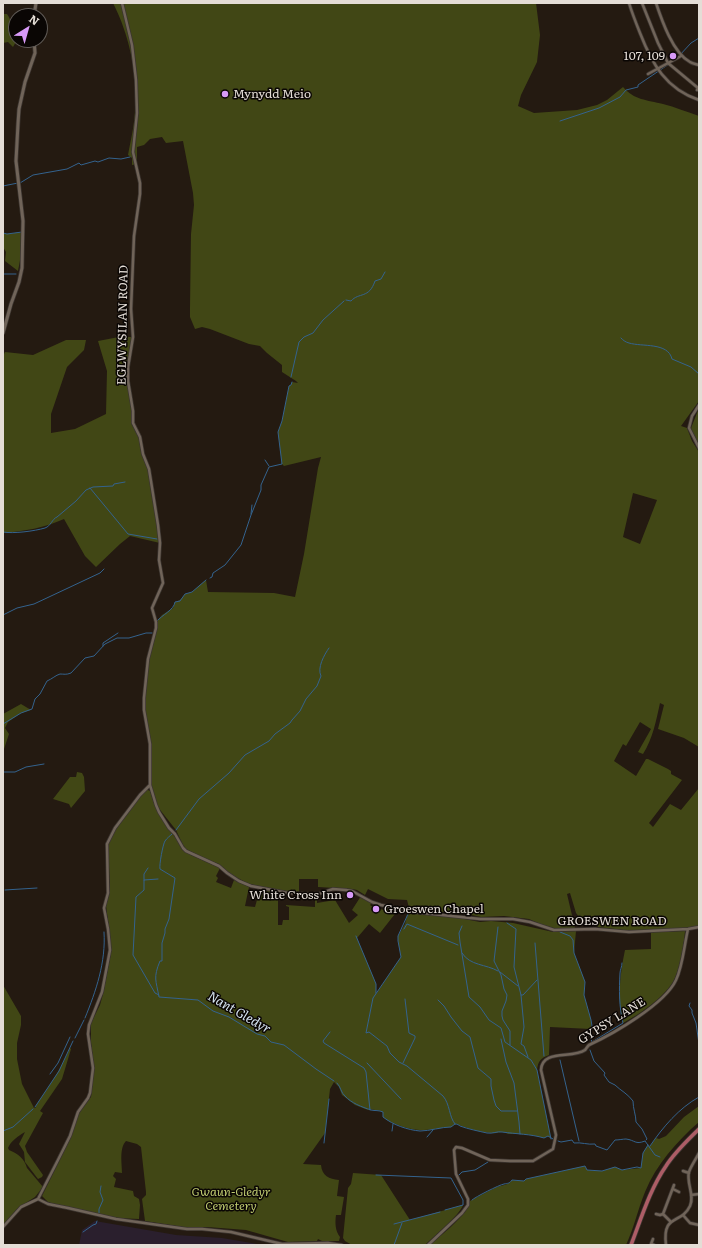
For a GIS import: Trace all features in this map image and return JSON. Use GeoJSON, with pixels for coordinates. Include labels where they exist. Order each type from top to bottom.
{"type":"FeatureCollection","features":[{"type":"Feature","properties":{"kind":"main road"},"geometry":{"type":"LineString","coordinates":[[631,1245],[653,1190],[666,1166],[683,1144],[699,1129]]}},
{"type":"Feature","properties":{"kind":"street","name":"EGLWYSILAN ROAD"},"geometry":{"type":"LineString","coordinates":[[122,3],[132,45],[136,80],[138,113],[132,152],[140,184],[134,236],[131,309],[133,337],[128,367],[128,381],[133,411],[133,423],[140,437],[143,454],[149,469],[158,525],[160,543],[159,560],[163,583],[152,608],[156,628],[149,653],[145,682],[144,710],[150,744],[150,785]]}},
{"type":"Feature","properties":{"kind":"street"},"geometry":{"type":"LineString","coordinates":[[629,3],[646,49],[657,69],[664,78],[686,96],[699,100]]}},
{"type":"Feature","properties":{"kind":"street"},"geometry":{"type":"LineString","coordinates":[[642,3],[658,43],[668,63],[698,88],[697,90]]}},
{"type":"Feature","properties":{"kind":"street"},"geometry":{"type":"LineString","coordinates":[[656,3],[672,42],[682,56],[691,63],[699,65]]}},
{"type":"Feature","properties":{"kind":"street"},"geometry":{"type":"LineString","coordinates":[[3,334],[22,268],[23,221],[16,161],[18,120],[25,82],[35,53],[35,48]]}},
{"type":"Feature","properties":{"kind":"street"},"geometry":{"type":"LineString","coordinates":[[648,74],[682,56]]}},
{"type":"Feature","properties":{"kind":"street"},"geometry":{"type":"LineString","coordinates":[[699,405],[692,416],[689,428],[699,448]]}},
{"type":"Feature","properties":{"kind":"street","name":"GROESWEN ROAD"},"geometry":{"type":"LineString","coordinates":[[150,785],[159,812],[183,848],[190,853],[219,866],[232,877],[251,886],[301,895],[322,893],[333,889],[346,890],[352,891],[372,902],[381,905],[413,912],[480,919],[513,919],[530,922],[554,930],[594,928],[630,932],[688,930],[699,927]]}},
{"type":"Feature","properties":{"kind":"street"},"geometry":{"type":"LineString","coordinates":[[3,1227],[21,1207],[38,1199],[70,1136],[78,1112],[90,1093],[93,1068],[88,1034],[89,1025],[102,992],[110,950],[104,908],[108,892],[107,844],[115,828],[140,795],[150,785]]}},
{"type":"Feature","properties":{"kind":"street","name":"GYPSY LANE"},"geometry":{"type":"LineString","coordinates":[[428,1245],[468,1206],[468,1199],[456,1174],[454,1150],[456,1147],[462,1148],[490,1160],[510,1161],[532,1161],[553,1149],[556,1135],[541,1070],[541,1064],[546,1058],[584,1051],[589,1045],[641,1015],[664,996],[676,981],[688,930]]}},
{"type":"Feature","properties":{"kind":"street"},"geometry":{"type":"LineString","coordinates":[[666,1245],[665,1232],[667,1227],[690,1206],[691,1195],[689,1173],[699,1153]]}},
{"type":"Feature","properties":{"kind":"street"},"geometry":{"type":"LineString","coordinates":[[683,1171],[689,1173]]}},
{"type":"Feature","properties":{"kind":"street"},"geometry":{"type":"LineString","coordinates":[[663,1214],[674,1185]]}},
{"type":"Feature","properties":{"kind":"street"},"geometry":{"type":"LineString","coordinates":[[673,1189],[679,1192]]}},
{"type":"Feature","properties":{"kind":"street"},"geometry":{"type":"LineString","coordinates":[[691,1195],[699,1194]]}},
{"type":"Feature","properties":{"kind":"street"},"geometry":{"type":"LineString","coordinates":[[38,1199],[48,1204],[116,1219],[186,1229],[231,1232],[286,1244],[328,1243],[342,1245]]}},
{"type":"Feature","properties":{"kind":"street"},"geometry":{"type":"LineString","coordinates":[[656,1214],[663,1214],[671,1222]]}},
{"type":"Feature","properties":{"kind":"street"},"geometry":{"type":"LineString","coordinates":[[683,1214],[690,1223],[699,1225]]}},
{"type":"Feature","properties":{"kind":"street"},"geometry":{"type":"LineString","coordinates":[[652,1245],[653,1239]]}},
{"type":"Feature","properties":{"kind":"shaded area"},"geometry":{"type":"Polygon","coordinates":[[[95,1221],[176,1235],[222,1238],[263,1245],[79,1245],[82,1230],[95,1221]]]}},
{"type":"Feature","properties":{"kind":"green space"},"geometry":{"type":"Polygon","coordinates":[[[113,3],[536,3],[540,35],[537,62],[521,95],[518,106],[534,113],[577,110],[597,105],[607,100],[623,87],[636,97],[668,105],[699,116],[699,401],[681,426],[687,428],[692,441],[699,452],[699,747],[684,738],[658,729],[664,705],[660,703],[652,736],[643,754],[638,752],[651,729],[640,722],[626,746],[623,744],[614,761],[636,776],[646,759],[648,759],[668,769],[671,771],[671,774],[682,780],[649,823],[653,827],[670,804],[681,810],[699,788],[699,926],[632,931],[598,927],[595,919],[579,917],[576,913],[570,893],[567,894],[575,928],[557,929],[529,919],[504,916],[481,917],[472,915],[469,911],[460,914],[409,908],[407,900],[388,899],[368,889],[365,895],[352,889],[318,887],[318,879],[299,879],[299,893],[261,887],[247,883],[230,874],[219,864],[186,849],[176,830],[157,806],[151,785],[151,748],[146,716],[146,680],[157,621],[162,615],[173,608],[175,602],[180,600],[185,594],[192,592],[206,580],[208,592],[274,593],[295,597],[321,457],[284,466],[282,464],[278,432],[282,421],[289,386],[292,382],[298,383],[282,372],[282,365],[260,346],[249,344],[210,329],[202,327],[195,329],[190,317],[191,234],[194,205],[183,141],[166,143],[162,137],[150,139],[144,145],[137,147],[137,164],[132,165],[132,158],[128,155],[133,131],[135,80],[128,40],[113,3]],[[633,493],[623,537],[640,544],[657,500],[633,493]]]}},
{"type":"Feature","properties":{"kind":"green space"},"geometry":{"type":"Polygon","coordinates":[[[3,14],[7,14],[8,42],[3,43],[3,14]]]}},
{"type":"Feature","properties":{"kind":"green space"},"geometry":{"type":"Polygon","coordinates":[[[22,232],[22,250],[18,271],[5,261],[6,252],[3,247],[3,233],[7,234],[22,232]]]}},
{"type":"Feature","properties":{"kind":"green space"},"geometry":{"type":"Polygon","coordinates":[[[119,337],[133,337],[128,376],[133,423],[140,437],[149,469],[160,543],[130,536],[96,567],[85,556],[64,519],[34,529],[3,533],[3,356],[5,352],[33,355],[66,340],[86,340],[84,350],[67,367],[51,414],[51,433],[75,429],[106,414],[107,371],[98,341],[119,337]]]}},
{"type":"Feature","properties":{"kind":"green space"},"geometry":{"type":"Polygon","coordinates":[[[699,408],[699,444],[692,433],[691,428],[699,408]]]}},
{"type":"Feature","properties":{"kind":"green space"},"geometry":{"type":"Polygon","coordinates":[[[21,704],[31,710],[21,713],[8,722],[5,728],[9,734],[3,752],[3,714],[21,704]]]}},
{"type":"Feature","properties":{"kind":"green space"},"geometry":{"type":"Polygon","coordinates":[[[77,772],[82,773],[84,777],[85,791],[71,808],[69,804],[53,799],[70,777],[76,777],[77,772]]]}},
{"type":"Feature","properties":{"kind":"green space","name":"Gwaun-Gledyr Cemetery"},"geometry":{"type":"Polygon","coordinates":[[[146,789],[150,791],[155,806],[161,817],[184,850],[191,855],[220,868],[216,876],[218,878],[216,882],[231,888],[234,880],[249,887],[245,906],[255,907],[260,889],[278,893],[278,925],[282,925],[283,920],[289,920],[289,907],[286,905],[315,907],[315,900],[317,900],[317,903],[335,900],[349,923],[358,915],[352,910],[361,896],[372,903],[370,905],[374,908],[372,911],[376,914],[380,909],[384,910],[386,907],[398,910],[380,933],[369,924],[357,938],[376,984],[376,994],[401,957],[398,936],[405,924],[407,915],[411,912],[449,916],[480,922],[491,921],[513,923],[553,932],[576,931],[574,953],[585,982],[584,995],[591,1020],[591,1029],[550,1027],[549,1055],[540,1060],[537,1070],[551,1139],[548,1136],[544,1138],[522,1134],[508,1134],[503,1132],[485,1132],[469,1129],[457,1124],[451,1127],[427,1130],[408,1128],[387,1120],[383,1117],[383,1112],[381,1111],[368,1110],[355,1105],[342,1095],[339,1087],[334,1082],[330,1089],[325,1133],[303,1164],[321,1165],[324,1174],[332,1179],[339,1180],[337,1196],[344,1197],[341,1215],[336,1215],[336,1229],[340,1237],[339,1241],[322,1241],[318,1239],[317,1241],[288,1242],[246,1230],[207,1227],[189,1228],[145,1221],[142,1199],[146,1195],[146,1192],[141,1147],[137,1144],[126,1141],[122,1148],[122,1173],[115,1172],[113,1176],[116,1179],[114,1187],[133,1191],[134,1196],[139,1199],[139,1219],[115,1218],[48,1202],[42,1196],[71,1137],[79,1113],[91,1097],[94,1067],[91,1043],[91,1023],[100,1005],[111,953],[106,906],[110,889],[108,845],[115,830],[146,789]]]}},
{"type":"Feature","properties":{"kind":"green space"},"geometry":{"type":"Polygon","coordinates":[[[685,931],[680,964],[673,982],[650,1006],[623,1023],[620,1005],[620,986],[625,950],[651,949],[651,932],[685,931]]]}},
{"type":"Feature","properties":{"kind":"green space"},"geometry":{"type":"Polygon","coordinates":[[[3,985],[21,1016],[21,1025],[17,1043],[17,1059],[22,1084],[34,1108],[36,1108],[35,1107],[63,1063],[70,1048],[71,1049],[62,1079],[40,1111],[43,1113],[25,1146],[27,1152],[43,1175],[42,1177],[38,1179],[25,1162],[24,1152],[19,1144],[25,1132],[15,1139],[8,1148],[22,1159],[27,1168],[43,1187],[35,1197],[18,1208],[3,1225],[3,985]]]}},
{"type":"Feature","properties":{"kind":"green space"},"geometry":{"type":"Polygon","coordinates":[[[699,1106],[699,1122],[668,1154],[655,1172],[643,1198],[626,1245],[430,1245],[459,1219],[468,1207],[470,1201],[497,1187],[507,1184],[512,1180],[524,1181],[526,1179],[585,1166],[587,1170],[602,1171],[615,1167],[622,1170],[641,1168],[643,1153],[648,1145],[650,1146],[656,1138],[659,1139],[666,1136],[684,1117],[699,1106]]]}},
{"type":"Feature","properties":{"kind":"green space"},"geometry":{"type":"Polygon","coordinates":[[[353,1173],[381,1175],[410,1220],[463,1205],[461,1210],[452,1220],[425,1245],[352,1245],[343,1238],[348,1188],[351,1184],[353,1173]]]}},
{"type":"Feature","properties":{"kind":"waterway"},"geometry":{"type":"LineString","coordinates":[[679,56],[691,43],[699,38]]}},
{"type":"Feature","properties":{"kind":"waterway"},"geometry":{"type":"LineString","coordinates":[[560,121],[599,108],[620,97],[626,90],[638,87],[638,85],[672,62]]}},
{"type":"Feature","properties":{"kind":"waterway"},"geometry":{"type":"LineString","coordinates":[[20,183],[33,175],[67,169],[79,163],[81,165],[95,161],[98,162],[109,158],[121,159],[130,157]]}},
{"type":"Feature","properties":{"kind":"waterway"},"geometry":{"type":"LineString","coordinates":[[3,186],[18,183]]}},
{"type":"Feature","properties":{"kind":"waterway"},"geometry":{"type":"LineString","coordinates":[[3,233],[7,234],[22,232]]}},
{"type":"Feature","properties":{"kind":"waterway"},"geometry":{"type":"LineString","coordinates":[[346,300],[351,301],[354,298],[367,293],[373,287],[375,281],[381,279],[385,272]]}},
{"type":"Feature","properties":{"kind":"waterway"},"geometry":{"type":"LineString","coordinates":[[3,274],[16,274]]}},
{"type":"Feature","properties":{"kind":"waterway"},"geometry":{"type":"LineString","coordinates":[[291,377],[299,342],[304,337],[313,333],[323,320],[344,301]]}},
{"type":"Feature","properties":{"kind":"waterway"},"geometry":{"type":"LineString","coordinates":[[621,338],[625,342],[654,346],[665,350],[670,354],[672,359],[691,367],[699,374]]}},
{"type":"Feature","properties":{"kind":"waterway"},"geometry":{"type":"LineString","coordinates":[[210,578],[212,577],[213,573],[225,565],[241,545],[261,490],[261,485],[269,467],[282,464],[278,432],[282,421],[289,386],[292,382]]}},
{"type":"Feature","properties":{"kind":"waterway"},"geometry":{"type":"LineString","coordinates":[[265,460],[269,466]]}},
{"type":"Feature","properties":{"kind":"waterway"},"geometry":{"type":"LineString","coordinates":[[3,532],[24,532],[45,528],[76,501],[86,490],[93,487],[113,486],[114,484],[125,482]]}},
{"type":"Feature","properties":{"kind":"waterway"},"geometry":{"type":"LineString","coordinates":[[90,488],[128,534],[157,539]]}},
{"type":"Feature","properties":{"kind":"waterway"},"geometry":{"type":"LineString","coordinates":[[251,514],[252,505]]}},
{"type":"Feature","properties":{"kind":"waterway"},"geometry":{"type":"LineString","coordinates":[[3,615],[17,608],[34,604],[100,573],[104,569]]}},
{"type":"Feature","properties":{"kind":"waterway"},"geometry":{"type":"LineString","coordinates":[[157,621],[170,610],[175,602],[180,601],[185,594],[192,592],[206,580]]}},
{"type":"Feature","properties":{"kind":"waterway"},"geometry":{"type":"LineString","coordinates":[[103,646],[103,643],[118,633]]}},
{"type":"Feature","properties":{"kind":"waterway"},"geometry":{"type":"LineString","coordinates":[[3,724],[21,713],[32,709],[35,699],[40,694],[47,681],[57,675],[71,673],[85,658],[94,656],[105,644],[117,638],[129,638],[146,633],[152,633]]}},
{"type":"Feature","properties":{"kind":"waterway","name":"Nant Gledyr"},"geometry":{"type":"LineString","coordinates":[[176,830],[199,799],[229,773],[245,755],[269,741],[275,734],[290,723],[300,711],[306,699],[317,686],[321,676],[320,669],[322,662],[329,648]]}},
{"type":"Feature","properties":{"kind":"waterway"},"geometry":{"type":"LineString","coordinates":[[3,772],[15,772],[26,767],[44,764]]}},
{"type":"Feature","properties":{"kind":"waterway","name":"Nant Gledyr"},"geometry":{"type":"LineString","coordinates":[[172,834],[164,843],[160,863],[160,869],[175,878],[169,919],[162,943],[162,961],[160,961],[156,975],[159,997],[198,1000],[213,1011],[229,1017],[257,1034],[265,1036],[271,1042],[284,1045],[334,1081]]}},
{"type":"Feature","properties":{"kind":"waterway"},"geometry":{"type":"LineString","coordinates":[[144,880],[144,874],[148,868]]}},
{"type":"Feature","properties":{"kind":"waterway"},"geometry":{"type":"LineString","coordinates":[[158,879],[144,880],[144,890],[136,897],[133,955],[155,993],[159,995]]}},
{"type":"Feature","properties":{"kind":"waterway"},"geometry":{"type":"LineString","coordinates":[[5,890],[37,888]]}},
{"type":"Feature","properties":{"kind":"waterway"},"geometry":{"type":"LineString","coordinates":[[408,914],[398,936],[401,957],[373,998],[366,1033],[369,1032],[387,1046],[390,1053],[399,1062],[407,1066],[443,1096],[455,1124]]}},
{"type":"Feature","properties":{"kind":"waterway"},"geometry":{"type":"LineString","coordinates":[[507,923],[516,929],[514,967],[521,995],[524,1027],[521,1044],[524,1046],[528,1057]]}},
{"type":"Feature","properties":{"kind":"waterway"},"geometry":{"type":"LineString","coordinates":[[404,929],[407,924],[458,945]]}},
{"type":"Feature","properties":{"kind":"waterway"},"geometry":{"type":"LineString","coordinates":[[462,926],[459,933],[469,997],[480,1007],[489,1020],[501,1028],[505,1042],[531,1060],[537,1070],[551,1139]]}},
{"type":"Feature","properties":{"kind":"waterway"},"geometry":{"type":"LineString","coordinates":[[498,927],[494,961],[501,975],[507,995],[502,1016],[510,1031],[510,1045]]}},
{"type":"Feature","properties":{"kind":"waterway"},"geometry":{"type":"LineString","coordinates":[[85,1018],[93,997],[102,965],[104,932]]}},
{"type":"Feature","properties":{"kind":"waterway"},"geometry":{"type":"LineString","coordinates":[[560,932],[570,936],[573,940],[574,953],[585,982],[584,995],[591,1020],[592,1026],[590,1036],[592,1042],[623,1023],[619,992],[622,963]]}},
{"type":"Feature","properties":{"kind":"waterway"},"geometry":{"type":"LineString","coordinates":[[356,936],[376,984],[376,993]]}},
{"type":"Feature","properties":{"kind":"waterway"},"geometry":{"type":"LineString","coordinates":[[535,943],[544,1056]]}},
{"type":"Feature","properties":{"kind":"waterway"},"geometry":{"type":"LineString","coordinates":[[462,953],[474,963],[498,971]]}},
{"type":"Feature","properties":{"kind":"waterway"},"geometry":{"type":"LineString","coordinates":[[500,972],[518,986]]}},
{"type":"Feature","properties":{"kind":"waterway"},"geometry":{"type":"LineString","coordinates":[[521,995],[523,995],[537,980]]}},
{"type":"Feature","properties":{"kind":"waterway"},"geometry":{"type":"LineString","coordinates":[[403,1063],[415,1038],[415,1036],[409,1033],[405,999]]}},
{"type":"Feature","properties":{"kind":"waterway"},"geometry":{"type":"LineString","coordinates":[[438,1000],[462,1031],[470,1037],[478,1068],[491,1079],[491,1086],[496,1106],[501,1111],[517,1111]]}},
{"type":"Feature","properties":{"kind":"waterway"},"geometry":{"type":"LineString","coordinates":[[690,1003],[689,1006],[692,1010],[696,1023],[699,1044]]}},
{"type":"Feature","properties":{"kind":"waterway"},"geometry":{"type":"LineString","coordinates":[[75,1038],[84,1020]]}},
{"type":"Feature","properties":{"kind":"waterway"},"geometry":{"type":"LineString","coordinates":[[330,1032],[323,1041],[324,1043],[364,1068],[366,1072],[370,1110]]}},
{"type":"Feature","properties":{"kind":"waterway"},"geometry":{"type":"LineString","coordinates":[[50,1074],[58,1063],[70,1037]]}},
{"type":"Feature","properties":{"kind":"waterway"},"geometry":{"type":"LineString","coordinates":[[501,1039],[506,1062],[514,1083],[520,1134]]}},
{"type":"Feature","properties":{"kind":"waterway"},"geometry":{"type":"LineString","coordinates":[[35,1107],[59,1071],[73,1041]]}},
{"type":"Feature","properties":{"kind":"waterway"},"geometry":{"type":"LineString","coordinates":[[590,1050],[594,1061],[605,1073],[604,1075],[609,1082],[629,1096],[633,1101],[636,1122],[642,1129],[647,1139],[646,1140]]}},
{"type":"Feature","properties":{"kind":"waterway"},"geometry":{"type":"LineString","coordinates":[[560,1060],[579,1141]]}},
{"type":"Feature","properties":{"kind":"waterway"},"geometry":{"type":"LineString","coordinates":[[367,1063],[401,1099]]}},
{"type":"Feature","properties":{"kind":"waterway","name":"Nant Gledyr"},"geometry":{"type":"LineString","coordinates":[[337,1083],[344,1095],[350,1101],[368,1109],[383,1112],[383,1117],[387,1120],[411,1130],[420,1131],[451,1127],[456,1124],[487,1133],[500,1132],[544,1138],[548,1136],[553,1139]]}},
{"type":"Feature","properties":{"kind":"waterway"},"geometry":{"type":"LineString","coordinates":[[650,1146],[672,1118],[699,1097]]}},
{"type":"Feature","properties":{"kind":"waterway"},"geometry":{"type":"LineString","coordinates":[[324,1143],[329,1099]]}},
{"type":"Feature","properties":{"kind":"waterway"},"geometry":{"type":"LineString","coordinates":[[3,1131],[13,1127],[33,1109]]}},
{"type":"Feature","properties":{"kind":"waterway","name":"Nant Gledyr"},"geometry":{"type":"LineString","coordinates":[[392,1131],[393,1124]]}},
{"type":"Feature","properties":{"kind":"waterway","name":"Nant Gledyr"},"geometry":{"type":"LineString","coordinates":[[427,1137],[433,1130]]}},
{"type":"Feature","properties":{"kind":"waterway","name":"Nant Gledyr"},"geometry":{"type":"LineString","coordinates":[[558,1141],[561,1142],[572,1140],[574,1143],[595,1144],[596,1146],[607,1150],[615,1140],[626,1139],[639,1143],[645,1141],[655,1155],[660,1157]]}},
{"type":"Feature","properties":{"kind":"waterway"},"geometry":{"type":"LineString","coordinates":[[472,1200],[492,1189],[509,1183],[512,1180],[524,1181],[526,1179],[585,1166],[587,1170],[602,1171],[615,1167],[622,1170],[637,1167],[641,1168],[643,1153],[648,1145]]}},
{"type":"Feature","properties":{"kind":"waterway"},"geometry":{"type":"LineString","coordinates":[[458,1176],[462,1172],[475,1170],[488,1162]]}},
{"type":"Feature","properties":{"kind":"waterway"},"geometry":{"type":"LineString","coordinates":[[376,1175],[451,1178],[463,1200],[463,1205],[445,1210]]}},
{"type":"Feature","properties":{"kind":"waterway"},"geometry":{"type":"LineString","coordinates":[[99,1213],[103,1200],[100,1192],[101,1186]]}},
{"type":"Feature","properties":{"kind":"waterway"},"geometry":{"type":"LineString","coordinates":[[394,1224],[440,1212]]}},
{"type":"Feature","properties":{"kind":"waterway"},"geometry":{"type":"LineString","coordinates":[[83,1232],[96,1224],[97,1221]]}},
{"type":"Feature","properties":{"kind":"waterway"},"geometry":{"type":"LineString","coordinates":[[394,1245],[402,1223]]}},
{"type":"Feature","properties":{"kind":"place","name":"107, 109"},"geometry":{"type":"Point","coordinates":[673,56]}},
{"type":"Feature","properties":{"kind":"place","name":"Mynydd Meio"},"geometry":{"type":"Point","coordinates":[225,94]}},
{"type":"Feature","properties":{"kind":"place","name":"White Cross Inn"},"geometry":{"type":"Point","coordinates":[350,895]}},
{"type":"Feature","properties":{"kind":"place","name":"Groeswen Chapel"},"geometry":{"type":"Point","coordinates":[376,909]}}]}
